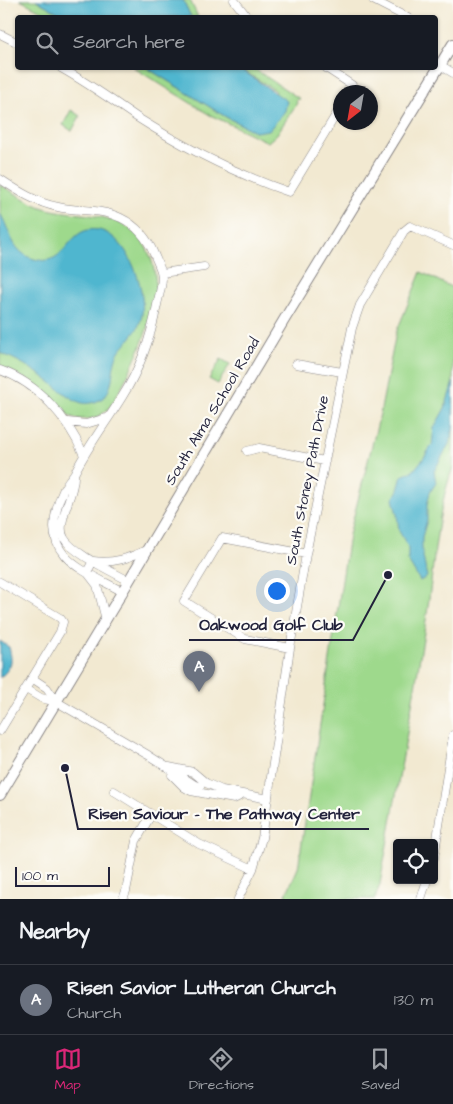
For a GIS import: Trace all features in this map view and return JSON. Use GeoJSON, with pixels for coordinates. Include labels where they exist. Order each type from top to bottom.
{"type":"FeatureCollection","features":[{"type":"Feature","properties":{"kind":"main road","name":"South Alma School Road"},"geometry":{"type":"LineString","coordinates":[[438,68],[453,44]]}},
{"type":"Feature","properties":{"kind":"main road","name":"South Alma School Road"},"geometry":{"type":"LineString","coordinates":[[0,795],[284,320],[437,70]]}},
{"type":"Feature","properties":{"kind":"street"},"geometry":{"type":"LineString","coordinates":[[234,0],[246,15]]}},
{"type":"Feature","properties":{"kind":"street"},"geometry":{"type":"LineString","coordinates":[[373,0],[402,15]]}},
{"type":"Feature","properties":{"kind":"street"},"geometry":{"type":"LineString","coordinates":[[0,34],[15,42]]}},
{"type":"Feature","properties":{"kind":"street"},"geometry":{"type":"LineString","coordinates":[[440,65],[453,73]]}},
{"type":"Feature","properties":{"kind":"street"},"geometry":{"type":"LineString","coordinates":[[64,70],[174,140],[224,166],[264,184],[289,192],[333,120]]}},
{"type":"Feature","properties":{"kind":"street"},"geometry":{"type":"LineString","coordinates":[[328,70],[346,85]]}},
{"type":"Feature","properties":{"kind":"street"},"geometry":{"type":"LineString","coordinates":[[0,180],[42,203],[58,208],[95,210],[122,219],[133,226],[151,246],[162,273],[152,329],[139,364],[122,398],[107,418],[68,481],[53,520],[53,534],[58,548],[67,560],[122,592]]}},
{"type":"Feature","properties":{"kind":"street","name":"South Stoney Path Drive"},"geometry":{"type":"LineString","coordinates":[[238,899],[253,869],[262,838],[306,554],[352,328],[360,305],[404,231],[410,226],[453,245]]}},
{"type":"Feature","properties":{"kind":"street"},"geometry":{"type":"LineString","coordinates":[[162,273],[204,267]]}},
{"type":"Feature","properties":{"kind":"street"},"geometry":{"type":"LineString","coordinates":[[296,364],[342,372]]}},
{"type":"Feature","properties":{"kind":"street"},"geometry":{"type":"LineString","coordinates":[[0,370],[31,387],[55,407],[67,422],[84,455]]}},
{"type":"Feature","properties":{"kind":"street"},"geometry":{"type":"LineString","coordinates":[[67,422],[86,424],[107,418]]}},
{"type":"Feature","properties":{"kind":"street"},"geometry":{"type":"LineString","coordinates":[[247,451],[259,448],[324,461]]}},
{"type":"Feature","properties":{"kind":"street"},"geometry":{"type":"LineString","coordinates":[[74,474],[74,483],[61,525],[63,537],[69,545],[129,581]]}},
{"type":"Feature","properties":{"kind":"street"},"geometry":{"type":"LineString","coordinates":[[290,648],[245,639],[184,602],[222,538],[306,554]]}},
{"type":"Feature","properties":{"kind":"street"},"geometry":{"type":"LineString","coordinates":[[62,552],[69,545]]}},
{"type":"Feature","properties":{"kind":"street"},"geometry":{"type":"LineString","coordinates":[[93,561],[113,562],[148,549]]}},
{"type":"Feature","properties":{"kind":"street"},"geometry":{"type":"LineString","coordinates":[[87,572],[93,561]]}},
{"type":"Feature","properties":{"kind":"street"},"geometry":{"type":"LineString","coordinates":[[87,572],[97,585],[106,620]]}},
{"type":"Feature","properties":{"kind":"street"},"geometry":{"type":"LineString","coordinates":[[0,582],[60,618],[63,622],[60,632],[0,732]]}},
{"type":"Feature","properties":{"kind":"street"},"geometry":{"type":"LineString","coordinates":[[32,678],[47,688],[57,702]]}},
{"type":"Feature","properties":{"kind":"street"},"geometry":{"type":"LineString","coordinates":[[26,688],[41,698],[57,702],[195,785],[234,799],[242,795]]}},
{"type":"Feature","properties":{"kind":"street"},"geometry":{"type":"LineString","coordinates":[[437,839],[453,736]]}},
{"type":"Feature","properties":{"kind":"street"},"geometry":{"type":"LineString","coordinates":[[203,788],[268,799]]}},
{"type":"Feature","properties":{"kind":"street"},"geometry":{"type":"LineString","coordinates":[[114,792],[199,844],[253,869]]}},
{"type":"Feature","properties":{"kind":"street"},"geometry":{"type":"LineString","coordinates":[[123,899],[136,841],[151,815]]}},
{"type":"Feature","properties":{"kind":"street"},"geometry":{"type":"LineString","coordinates":[[421,899],[427,884]]}},
{"type":"Feature","properties":{"kind":"green space"},"geometry":{"type":"Polygon","coordinates":[[[20,0],[36,0],[62,15],[49,15],[20,0]]]}},
{"type":"Feature","properties":{"kind":"green space"},"geometry":{"type":"Polygon","coordinates":[[[183,0],[190,0],[197,15],[190,15],[183,0]]]}},
{"type":"Feature","properties":{"kind":"green space"},"geometry":{"type":"Polygon","coordinates":[[[137,70],[150,70],[226,117],[256,132],[276,91],[242,70],[256,70],[300,99],[296,100],[297,103],[277,134],[268,142],[210,115],[137,70]]]}},
{"type":"Feature","properties":{"kind":"green space"},"geometry":{"type":"Polygon","coordinates":[[[71,110],[80,116],[72,131],[63,125],[71,110]]]}},
{"type":"Feature","properties":{"kind":"green space"},"geometry":{"type":"Polygon","coordinates":[[[0,185],[44,208],[107,218],[118,222],[129,228],[139,237],[150,255],[156,288],[145,336],[125,381],[111,405],[98,416],[85,419],[72,417],[43,391],[17,374],[0,367],[0,185]]]}},
{"type":"Feature","properties":{"kind":"green space"},"geometry":{"type":"Polygon","coordinates":[[[421,272],[453,288],[453,467],[439,521],[422,648],[380,884],[375,899],[284,899],[298,868],[349,535],[380,414],[396,333],[421,272]]]}},
{"type":"Feature","properties":{"kind":"green space"},"geometry":{"type":"Polygon","coordinates":[[[221,359],[230,364],[218,384],[209,379],[221,359]]]}},
{"type":"Feature","properties":{"kind":"water"},"geometry":{"type":"Polygon","coordinates":[[[36,0],[183,0],[190,15],[62,15],[36,0]]]}},
{"type":"Feature","properties":{"kind":"water"},"geometry":{"type":"Polygon","coordinates":[[[150,70],[242,70],[287,101],[285,111],[269,130],[256,132],[226,117],[150,70]]]}},
{"type":"Feature","properties":{"kind":"water"},"geometry":{"type":"Polygon","coordinates":[[[0,213],[15,245],[31,258],[51,259],[64,250],[74,238],[88,230],[101,231],[113,237],[131,261],[138,277],[141,292],[143,307],[140,324],[116,357],[107,393],[95,402],[79,402],[30,368],[0,353],[0,213]]]}},
{"type":"Feature","properties":{"kind":"water"},"geometry":{"type":"Polygon","coordinates":[[[453,382],[453,429],[449,444],[434,471],[436,483],[430,492],[427,505],[427,520],[422,537],[422,551],[427,577],[420,581],[408,561],[408,547],[399,531],[393,499],[402,476],[413,471],[432,445],[434,428],[445,408],[453,382]]]}},
{"type":"Feature","properties":{"kind":"water"},"geometry":{"type":"Polygon","coordinates":[[[0,641],[9,647],[11,661],[9,667],[0,678],[0,641]]]}},
{"type":"Feature","properties":{"kind":"place","name":"Oakwood Golf Club"},"geometry":{"type":"Point","coordinates":[388,575]}},
{"type":"Feature","properties":{"kind":"place","name":"Risen Savior Lutheran Church"},"geometry":{"type":"Point","coordinates":[199,692]}},
{"type":"Feature","properties":{"kind":"place","name":"Risen Saviour - The Pathway Center"},"geometry":{"type":"Point","coordinates":[65,768]}}]}
